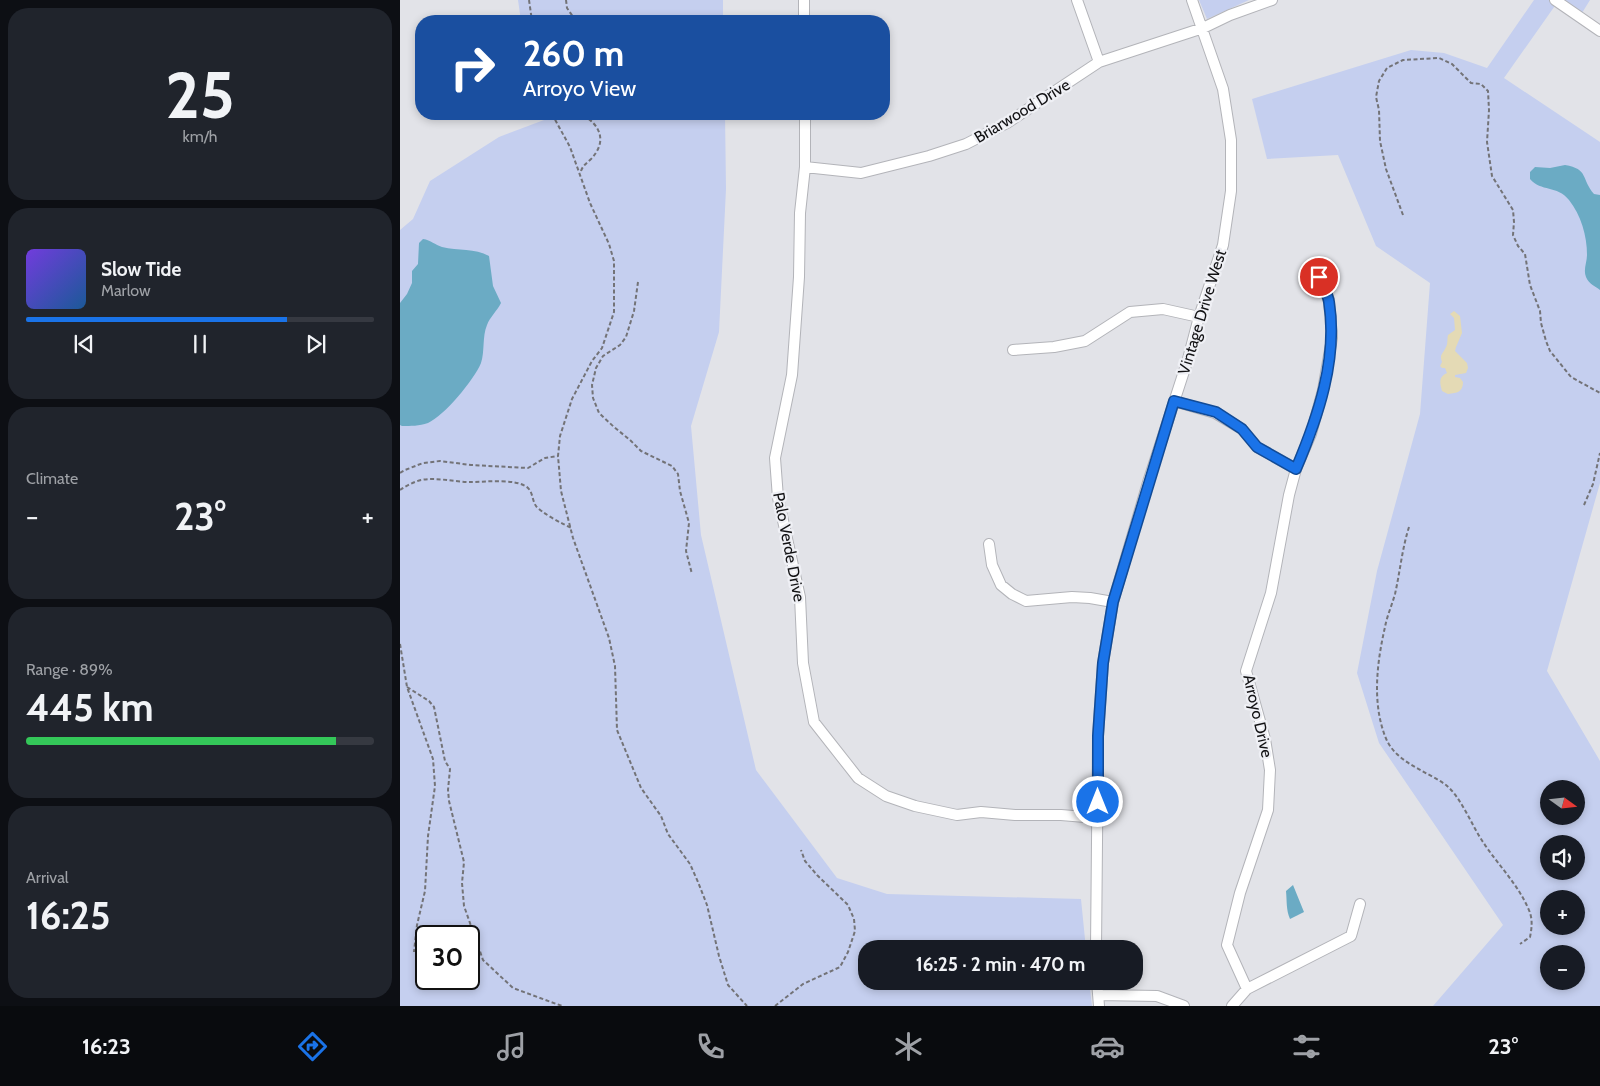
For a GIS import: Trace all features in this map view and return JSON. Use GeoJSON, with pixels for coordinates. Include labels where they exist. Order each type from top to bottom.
{"type":"FeatureCollection","features":[{"type":"Feature","properties":{"kind":"street"},"geometry":{"type":"LineString","coordinates":[[804,0],[804,15]]}},
{"type":"Feature","properties":{"kind":"street"},"geometry":{"type":"LineString","coordinates":[[1077,0],[1099,62]]}},
{"type":"Feature","properties":{"kind":"street","name":"Vintage Drive West"},"geometry":{"type":"LineString","coordinates":[[1096,940],[1098,736],[1103,663],[1113,602],[1199,317],[1223,245],[1231,191],[1231,140],[1223,89],[1192,0]]}},
{"type":"Feature","properties":{"kind":"street","name":"Briarwood Drive"},"geometry":{"type":"LineString","coordinates":[[805,167],[861,173],[929,156],[966,144],[1007,123],[1099,62],[1203,28],[1230,15],[1272,0]]}},
{"type":"Feature","properties":{"kind":"street"},"geometry":{"type":"LineString","coordinates":[[1555,0],[1600,31]]}},
{"type":"Feature","properties":{"kind":"street","name":"Palo Verde Drive"},"geometry":{"type":"LineString","coordinates":[[805,120],[805,167],[800,213],[799,277],[792,374],[775,458],[778,498],[800,597],[803,663],[814,722],[858,778],[886,796],[915,806],[957,815],[981,812],[1015,816],[1061,815],[1097,818]]}},
{"type":"Feature","properties":{"kind":"street","name":"Arroyo Drive"},"geometry":{"type":"LineString","coordinates":[[1247,989],[1227,945],[1240,893],[1268,810],[1270,770],[1265,739],[1246,671],[1271,593],[1289,495],[1296,469],[1311,434],[1323,390],[1332,338],[1329,300],[1319,277]]}},
{"type":"Feature","properties":{"kind":"street"},"geometry":{"type":"LineString","coordinates":[[1013,350],[1054,348],[1085,341],[1130,312],[1163,309],[1199,317]]}},
{"type":"Feature","properties":{"kind":"street"},"geometry":{"type":"LineString","coordinates":[[1174,401],[1216,412],[1242,429],[1257,447],[1296,469]]}},
{"type":"Feature","properties":{"kind":"street"},"geometry":{"type":"LineString","coordinates":[[989,544],[992,565],[1001,584],[1012,594],[1026,601],[1072,597],[1113,602]]}},
{"type":"Feature","properties":{"kind":"street"},"geometry":{"type":"LineString","coordinates":[[1232,1006],[1247,989],[1351,936],[1360,904]]}},
{"type":"Feature","properties":{"kind":"street"},"geometry":{"type":"LineString","coordinates":[[1098,1001],[1157,996],[1184,1006]]}},
{"type":"Feature","properties":{"kind":"path"},"geometry":{"type":"LineString","coordinates":[[529,0],[531,15]]}},
{"type":"Feature","properties":{"kind":"path"},"geometry":{"type":"LineString","coordinates":[[566,0],[566,8],[571,15]]}},
{"type":"Feature","properties":{"kind":"path"},"geometry":{"type":"LineString","coordinates":[[1403,215],[1386,169],[1380,141],[1379,110],[1376,97],[1379,80],[1387,68],[1403,60],[1439,58],[1452,64],[1471,83],[1480,84],[1488,91],[1487,142],[1492,176],[1513,210],[1514,235],[1518,246],[1525,254],[1530,286],[1540,311],[1546,341],[1550,351],[1570,377],[1600,393]]}},
{"type":"Feature","properties":{"kind":"path"},"geometry":{"type":"LineString","coordinates":[[555,120],[570,147],[590,203],[609,244],[614,260],[614,312],[602,348],[592,361],[567,412],[560,436],[558,456],[561,491],[572,528],[573,538],[609,638],[615,666],[617,730],[641,788],[661,816],[668,834],[690,864],[707,905],[728,985],[747,1006]]}},
{"type":"Feature","properties":{"kind":"path"},"geometry":{"type":"LineString","coordinates":[[580,172],[582,166],[598,149],[600,135],[596,124],[590,120]]}},
{"type":"Feature","properties":{"kind":"path"},"geometry":{"type":"LineString","coordinates":[[638,282],[634,311],[626,337],[620,345],[603,356],[596,368],[592,385],[594,398],[600,413],[614,427],[641,451],[672,466],[678,474],[680,491],[689,523],[686,552],[692,574]]}},
{"type":"Feature","properties":{"kind":"path"},"geometry":{"type":"LineString","coordinates":[[1584,505],[1593,484],[1600,453]]}},
{"type":"Feature","properties":{"kind":"path"},"geometry":{"type":"LineString","coordinates":[[400,473],[423,463],[440,461],[471,466],[528,468],[545,458],[558,456]]}},
{"type":"Feature","properties":{"kind":"path"},"geometry":{"type":"LineString","coordinates":[[400,490],[419,480],[429,479],[472,482],[484,480],[520,484],[528,487],[536,506],[564,526],[572,528]]}},
{"type":"Feature","properties":{"kind":"path"},"geometry":{"type":"LineString","coordinates":[[1409,527],[1380,648],[1377,698],[1383,728],[1392,750],[1447,786],[1472,820],[1482,842],[1519,890],[1529,910],[1533,924],[1530,937],[1520,944]]}},
{"type":"Feature","properties":{"kind":"path"},"geometry":{"type":"LineString","coordinates":[[400,644],[407,687],[433,759],[435,786],[428,836],[426,891],[417,926],[414,952]]}},
{"type":"Feature","properties":{"kind":"path"},"geometry":{"type":"LineString","coordinates":[[407,687],[429,701],[434,707],[445,761],[450,769],[449,801],[464,862],[462,883],[464,906],[483,960],[514,988],[562,1006]]}},
{"type":"Feature","properties":{"kind":"path"},"geometry":{"type":"LineString","coordinates":[[775,1006],[803,984],[840,967],[856,932],[854,919],[848,905],[817,875],[805,861],[800,850]]}},
{"type":"Feature","properties":{"kind":"shaded area"},"geometry":{"type":"Polygon","coordinates":[[[518,0],[723,0],[723,15],[520,15],[518,0]]]}},
{"type":"Feature","properties":{"kind":"shaded area"},"geometry":{"type":"Polygon","coordinates":[[[1199,0],[1249,0],[1207,19],[1199,0]]]}},
{"type":"Feature","properties":{"kind":"shaded area"},"geometry":{"type":"Polygon","coordinates":[[[1534,0],[1559,0],[1504,78],[1600,142],[1600,483],[1547,671],[1600,761],[1600,1006],[1433,1006],[1503,925],[1379,743],[1357,673],[1377,571],[1420,414],[1430,283],[1376,246],[1338,155],[1267,159],[1252,99],[1411,50],[1444,53],[1487,68],[1534,0]]]}},
{"type":"Feature","properties":{"kind":"shaded area"},"geometry":{"type":"Polygon","coordinates":[[[1563,0],[1590,0],[1582,13],[1563,0]]]}},
{"type":"Feature","properties":{"kind":"shaded area"},"geometry":{"type":"Polygon","coordinates":[[[544,120],[725,120],[726,189],[719,332],[691,426],[701,535],[756,770],[837,878],[887,894],[1081,899],[1085,940],[858,940],[858,990],[1090,990],[1092,1006],[400,1006],[400,230],[413,219],[430,181],[499,137],[544,120]]]}},
{"type":"Feature","properties":{"kind":"shaded area"},"geometry":{"type":"Polygon","coordinates":[[[1565,165],[1578,169],[1584,175],[1594,194],[1600,195],[1600,290],[1590,283],[1586,277],[1586,240],[1580,219],[1573,206],[1564,195],[1539,186],[1530,179],[1530,172],[1535,167],[1550,168],[1565,165]]]}},
{"type":"Feature","properties":{"kind":"shaded area"},"geometry":{"type":"Polygon","coordinates":[[[423,239],[442,247],[484,253],[489,256],[493,286],[501,303],[485,330],[481,363],[465,388],[435,419],[421,425],[402,426],[400,425],[400,303],[412,283],[412,271],[418,264],[419,243],[423,239]]]}},
{"type":"Feature","properties":{"kind":"shaded area"},"geometry":{"type":"Polygon","coordinates":[[[1293,885],[1304,912],[1290,919],[1287,909],[1286,891],[1293,885]]]}},
{"type":"Feature","properties":{"kind":"sand"},"geometry":{"type":"Polygon","coordinates":[[[1454,311],[1460,316],[1462,333],[1455,351],[1467,363],[1468,368],[1466,373],[1455,375],[1455,377],[1460,378],[1463,382],[1461,390],[1448,394],[1442,391],[1441,378],[1447,373],[1445,368],[1440,366],[1442,362],[1441,356],[1447,346],[1448,335],[1455,330],[1454,318],[1450,314],[1454,311]]]}},
{"type":"Feature","properties":{"kind":"route"},"geometry":{"type":"LineString","coordinates":[[1098,802],[1098,736],[1103,663],[1113,602],[1174,401],[1216,412],[1242,429],[1257,447],[1296,469],[1311,434],[1323,390],[1332,338],[1329,300],[1319,277]]}}]}
